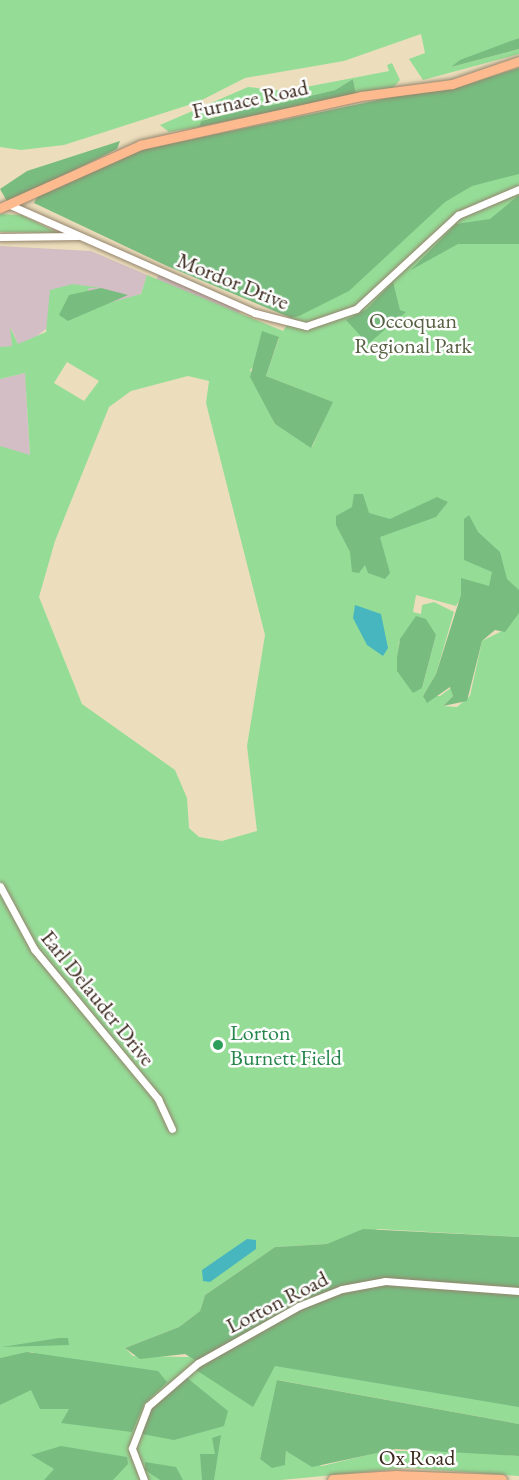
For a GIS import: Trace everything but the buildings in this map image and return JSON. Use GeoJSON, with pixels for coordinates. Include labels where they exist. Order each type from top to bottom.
{"type":"FeatureCollection","features":[{"type":"Feature","properties":{"kind":"highway","name":"Ox Road"},"geometry":{"type":"LineString","coordinates":[[333,1480],[441,1476],[502,1480]]}},
{"type":"Feature","properties":{"kind":"main road","name":"Furnace Road"},"geometry":{"type":"LineString","coordinates":[[5,207],[89,163],[149,142],[361,96],[452,84],[519,61]]}},
{"type":"Feature","properties":{"kind":"street","name":"Mordor Drive"},"geometry":{"type":"LineString","coordinates":[[5,207],[81,236],[255,313],[294,325],[317,325],[356,309],[458,215],[519,189]]}},
{"type":"Feature","properties":{"kind":"street"},"geometry":{"type":"LineString","coordinates":[[0,237],[81,236]]}},
{"type":"Feature","properties":{"kind":"street","name":"Earl Delauder Drive"},"geometry":{"type":"LineString","coordinates":[[0,886],[34,949],[158,1099],[172,1129]]}},
{"type":"Feature","properties":{"kind":"street","name":"Lorton Road"},"geometry":{"type":"LineString","coordinates":[[144,1480],[132,1455],[142,1415],[198,1363],[299,1306],[357,1285],[399,1280],[519,1291]]}},
{"type":"Feature","properties":{"kind":"shaded area"},"geometry":{"type":"Polygon","coordinates":[[[0,246],[91,251],[147,275],[141,294],[50,326],[25,345],[18,344],[11,328],[12,347],[0,347],[0,246]]]}},
{"type":"Feature","properties":{"kind":"shaded area"},"geometry":{"type":"Polygon","coordinates":[[[159,273],[234,306],[243,316],[231,335],[149,301],[159,273]]]}},
{"type":"Feature","properties":{"kind":"shaded area"},"geometry":{"type":"Polygon","coordinates":[[[25,373],[30,456],[22,457],[0,446],[0,379],[25,373]]]}},
{"type":"Feature","properties":{"kind":"green space"},"geometry":{"type":"Polygon","coordinates":[[[0,0],[519,0],[519,38],[451,67],[519,49],[519,54],[423,80],[409,59],[425,53],[421,34],[344,61],[245,78],[198,102],[64,145],[21,150],[0,147],[0,0]]]}},
{"type":"Feature","properties":{"kind":"green space"},"geometry":{"type":"Polygon","coordinates":[[[519,38],[519,49],[451,67],[460,60],[519,38]]]}},
{"type":"Feature","properties":{"kind":"green space"},"geometry":{"type":"Polygon","coordinates":[[[392,63],[400,80],[393,88],[356,94],[353,79],[335,90],[268,106],[256,102],[201,121],[199,127],[169,132],[160,125],[248,87],[285,91],[389,71],[387,65],[392,63]]]}},
{"type":"Feature","properties":{"kind":"green space","name":"Occoquan Regional Park"},"geometry":{"type":"Polygon","coordinates":[[[519,68],[519,1237],[378,1229],[327,1244],[275,1247],[205,1295],[200,1311],[179,1327],[125,1348],[133,1356],[187,1357],[519,1284],[519,1424],[278,1380],[260,1459],[285,1462],[286,1451],[322,1466],[384,1451],[467,1451],[519,1456],[519,1476],[407,1468],[281,1480],[0,1480],[0,1405],[22,1390],[33,1352],[0,1358],[0,446],[30,455],[25,373],[0,379],[0,347],[12,346],[10,327],[18,344],[46,332],[50,290],[73,284],[101,288],[89,288],[73,319],[91,308],[141,294],[147,275],[283,331],[441,91],[519,68]],[[279,338],[250,370],[275,424],[312,447],[332,402],[266,376],[279,338]],[[67,362],[54,383],[84,401],[99,381],[67,362]],[[188,376],[131,391],[109,407],[55,541],[39,597],[82,704],[175,770],[187,798],[189,828],[199,837],[222,841],[257,831],[247,746],[265,635],[206,403],[209,381],[188,376]],[[416,595],[413,612],[421,614],[422,605],[434,602],[454,612],[436,674],[423,696],[440,696],[452,687],[453,696],[443,706],[457,707],[470,696],[482,641],[506,629],[508,621],[459,601],[456,606],[416,595]],[[410,629],[399,642],[397,670],[422,688],[436,635],[410,629]]]}},
{"type":"Feature","properties":{"kind":"green space"},"geometry":{"type":"Polygon","coordinates":[[[519,68],[519,174],[472,186],[445,202],[349,291],[299,316],[291,318],[167,266],[34,203],[38,195],[127,153],[416,92],[458,88],[519,68]]]}},
{"type":"Feature","properties":{"kind":"green space"},"geometry":{"type":"Polygon","coordinates":[[[353,79],[356,94],[199,127],[201,121],[250,108],[250,103],[268,106],[335,90],[353,79]]]}},
{"type":"Feature","properties":{"kind":"green space"},"geometry":{"type":"Polygon","coordinates":[[[120,141],[117,149],[8,203],[0,189],[27,171],[120,141]]]}},
{"type":"Feature","properties":{"kind":"green space"},"geometry":{"type":"Polygon","coordinates":[[[519,195],[519,244],[458,244],[411,270],[456,224],[490,219],[519,195]]]}},
{"type":"Feature","properties":{"kind":"green space"},"geometry":{"type":"Polygon","coordinates":[[[0,214],[22,215],[58,233],[0,232],[0,214]]]}},
{"type":"Feature","properties":{"kind":"green space"},"geometry":{"type":"Polygon","coordinates":[[[393,282],[400,310],[406,312],[368,344],[346,320],[367,309],[393,282]]]}},
{"type":"Feature","properties":{"kind":"green space"},"geometry":{"type":"Polygon","coordinates":[[[101,288],[128,295],[68,321],[59,315],[69,295],[101,288]]]}},
{"type":"Feature","properties":{"kind":"green space"},"geometry":{"type":"Polygon","coordinates":[[[262,331],[279,337],[266,376],[333,402],[311,448],[275,424],[250,377],[262,331]]]}},
{"type":"Feature","properties":{"kind":"green space"},"geometry":{"type":"Polygon","coordinates":[[[354,494],[363,494],[369,513],[390,519],[437,497],[448,502],[436,517],[380,537],[390,573],[385,579],[368,573],[365,565],[359,573],[352,572],[350,552],[336,525],[336,516],[352,507],[354,494]]]}},
{"type":"Feature","properties":{"kind":"green space"},"geometry":{"type":"Polygon","coordinates":[[[469,515],[478,532],[500,552],[507,579],[519,590],[519,613],[505,632],[495,630],[482,641],[467,701],[443,706],[453,696],[450,687],[427,703],[423,696],[436,674],[461,595],[461,578],[489,586],[492,572],[464,560],[464,519],[469,515]]]}},
{"type":"Feature","properties":{"kind":"green space"},"geometry":{"type":"Polygon","coordinates":[[[416,616],[426,619],[436,635],[422,688],[413,693],[397,671],[397,658],[400,639],[416,616]]]}},
{"type":"Feature","properties":{"kind":"green space"},"geometry":{"type":"Polygon","coordinates":[[[363,1229],[519,1237],[519,1407],[275,1366],[253,1407],[196,1370],[195,1360],[185,1354],[140,1359],[125,1348],[179,1327],[200,1311],[205,1295],[275,1247],[327,1244],[363,1229]]]}},
{"type":"Feature","properties":{"kind":"green space"},"geometry":{"type":"Polygon","coordinates":[[[68,1338],[69,1345],[2,1347],[68,1338]]]}},
{"type":"Feature","properties":{"kind":"green space"},"geometry":{"type":"Polygon","coordinates":[[[27,1352],[158,1371],[167,1382],[144,1404],[132,1432],[61,1423],[69,1409],[40,1409],[31,1390],[0,1405],[0,1358],[27,1352]]]}},
{"type":"Feature","properties":{"kind":"green space"},"geometry":{"type":"Polygon","coordinates":[[[186,1377],[228,1411],[224,1426],[174,1440],[142,1434],[149,1408],[186,1377]]]}},
{"type":"Feature","properties":{"kind":"green space"},"geometry":{"type":"Polygon","coordinates":[[[277,1380],[519,1424],[519,1456],[396,1449],[312,1467],[286,1451],[285,1465],[272,1468],[260,1459],[277,1380]]]}},
{"type":"Feature","properties":{"kind":"green space"},"geometry":{"type":"Polygon","coordinates":[[[221,1435],[214,1480],[202,1480],[200,1454],[215,1454],[212,1438],[221,1435]]]}},
{"type":"Feature","properties":{"kind":"green space"},"geometry":{"type":"Polygon","coordinates":[[[61,1446],[127,1457],[128,1464],[113,1480],[44,1480],[54,1469],[31,1455],[61,1446]]]}},
{"type":"Feature","properties":{"kind":"green space"},"geometry":{"type":"Polygon","coordinates":[[[145,1462],[176,1467],[183,1480],[160,1480],[145,1470],[145,1462]]]}},
{"type":"Feature","properties":{"kind":"water"},"geometry":{"type":"Polygon","coordinates":[[[355,605],[381,614],[388,648],[383,656],[367,645],[353,618],[355,605]]]}},
{"type":"Feature","properties":{"kind":"water"},"geometry":{"type":"Polygon","coordinates":[[[247,1239],[256,1240],[256,1249],[210,1282],[203,1281],[202,1270],[247,1239]]]}},
{"type":"Feature","properties":{"kind":"place","name":"Lorton Burnett Field"},"geometry":{"type":"Point","coordinates":[218,1045]}}]}
